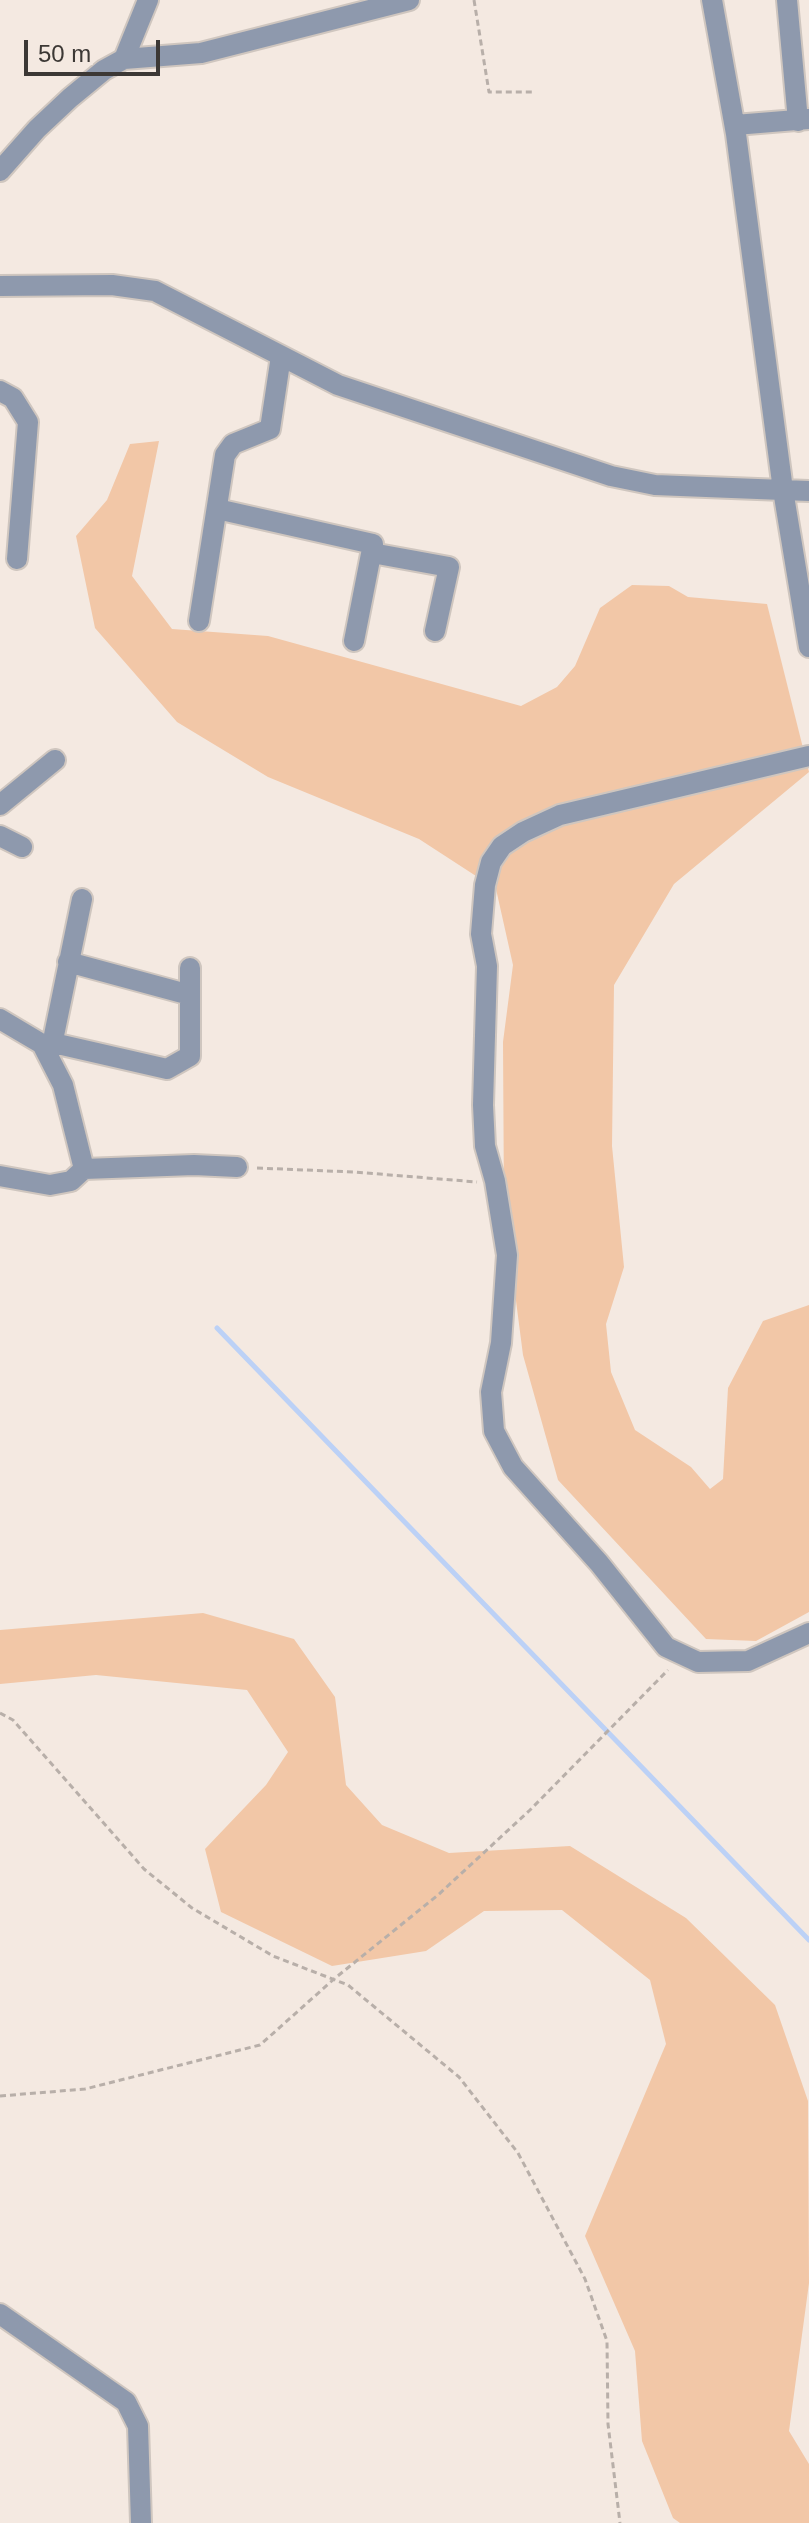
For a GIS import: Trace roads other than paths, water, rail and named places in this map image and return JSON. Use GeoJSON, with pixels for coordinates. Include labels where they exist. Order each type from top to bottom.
{"type":"FeatureCollection","features":[{"type":"Feature","properties":{"kind":"street"},"geometry":{"type":"LineString","coordinates":[[124,59],[148,0]]}},
{"type":"Feature","properties":{"kind":"street"},"geometry":{"type":"LineString","coordinates":[[0,171],[70,98],[104,70],[124,59],[201,53],[409,0]]}},
{"type":"Feature","properties":{"kind":"street"},"geometry":{"type":"LineString","coordinates":[[712,0],[735,125],[783,490],[809,647]]}},
{"type":"Feature","properties":{"kind":"street"},"geometry":{"type":"LineString","coordinates":[[735,125],[803,120],[787,0]]}},
{"type":"Feature","properties":{"kind":"street"},"geometry":{"type":"LineString","coordinates":[[0,286],[112,285],[155,291],[338,385],[611,476],[655,485],[809,491]]}},
{"type":"Feature","properties":{"kind":"street"},"geometry":{"type":"LineString","coordinates":[[199,621],[225,455],[233,444],[270,429],[281,356]]}},
{"type":"Feature","properties":{"kind":"street"},"geometry":{"type":"LineString","coordinates":[[0,391],[13,398],[28,422],[17,559]]}},
{"type":"Feature","properties":{"kind":"street"},"geometry":{"type":"LineString","coordinates":[[217,509],[373,544],[354,641]]}},
{"type":"Feature","properties":{"kind":"street"},"geometry":{"type":"LineString","coordinates":[[372,553],[449,567],[435,631]]}},
{"type":"Feature","properties":{"kind":"street"},"geometry":{"type":"LineString","coordinates":[[809,756],[560,815],[523,832],[502,846],[491,862],[485,885],[481,934],[487,966],[483,1105],[485,1146],[507,1255],[501,1343],[491,1392],[494,1431],[513,1467],[599,1563],[666,1647],[698,1662],[748,1661],[809,1633]]}},
{"type":"Feature","properties":{"kind":"street"},"geometry":{"type":"LineString","coordinates":[[0,805],[55,760]]}},
{"type":"Feature","properties":{"kind":"street"},"geometry":{"type":"LineString","coordinates":[[0,836],[22,847]]}},
{"type":"Feature","properties":{"kind":"street"},"geometry":{"type":"LineString","coordinates":[[82,899],[47,1045],[63,1085],[84,1169]]}},
{"type":"Feature","properties":{"kind":"street"},"geometry":{"type":"LineString","coordinates":[[68,962],[190,995]]}},
{"type":"Feature","properties":{"kind":"street"},"geometry":{"type":"LineString","coordinates":[[0,1019],[47,1045],[167,1069],[190,1056],[190,968]]}},
{"type":"Feature","properties":{"kind":"street"},"geometry":{"type":"LineString","coordinates":[[0,1176],[50,1185],[71,1181],[84,1169],[194,1165],[237,1167]]}},
{"type":"Feature","properties":{"kind":"street"},"geometry":{"type":"LineString","coordinates":[[0,2314],[126,2402],[138,2426],[141,2523]]}},
{"type":"Feature","properties":{"kind":"waterway"},"geometry":{"type":"LineString","coordinates":[[217,1328],[809,1940]]}}]}
